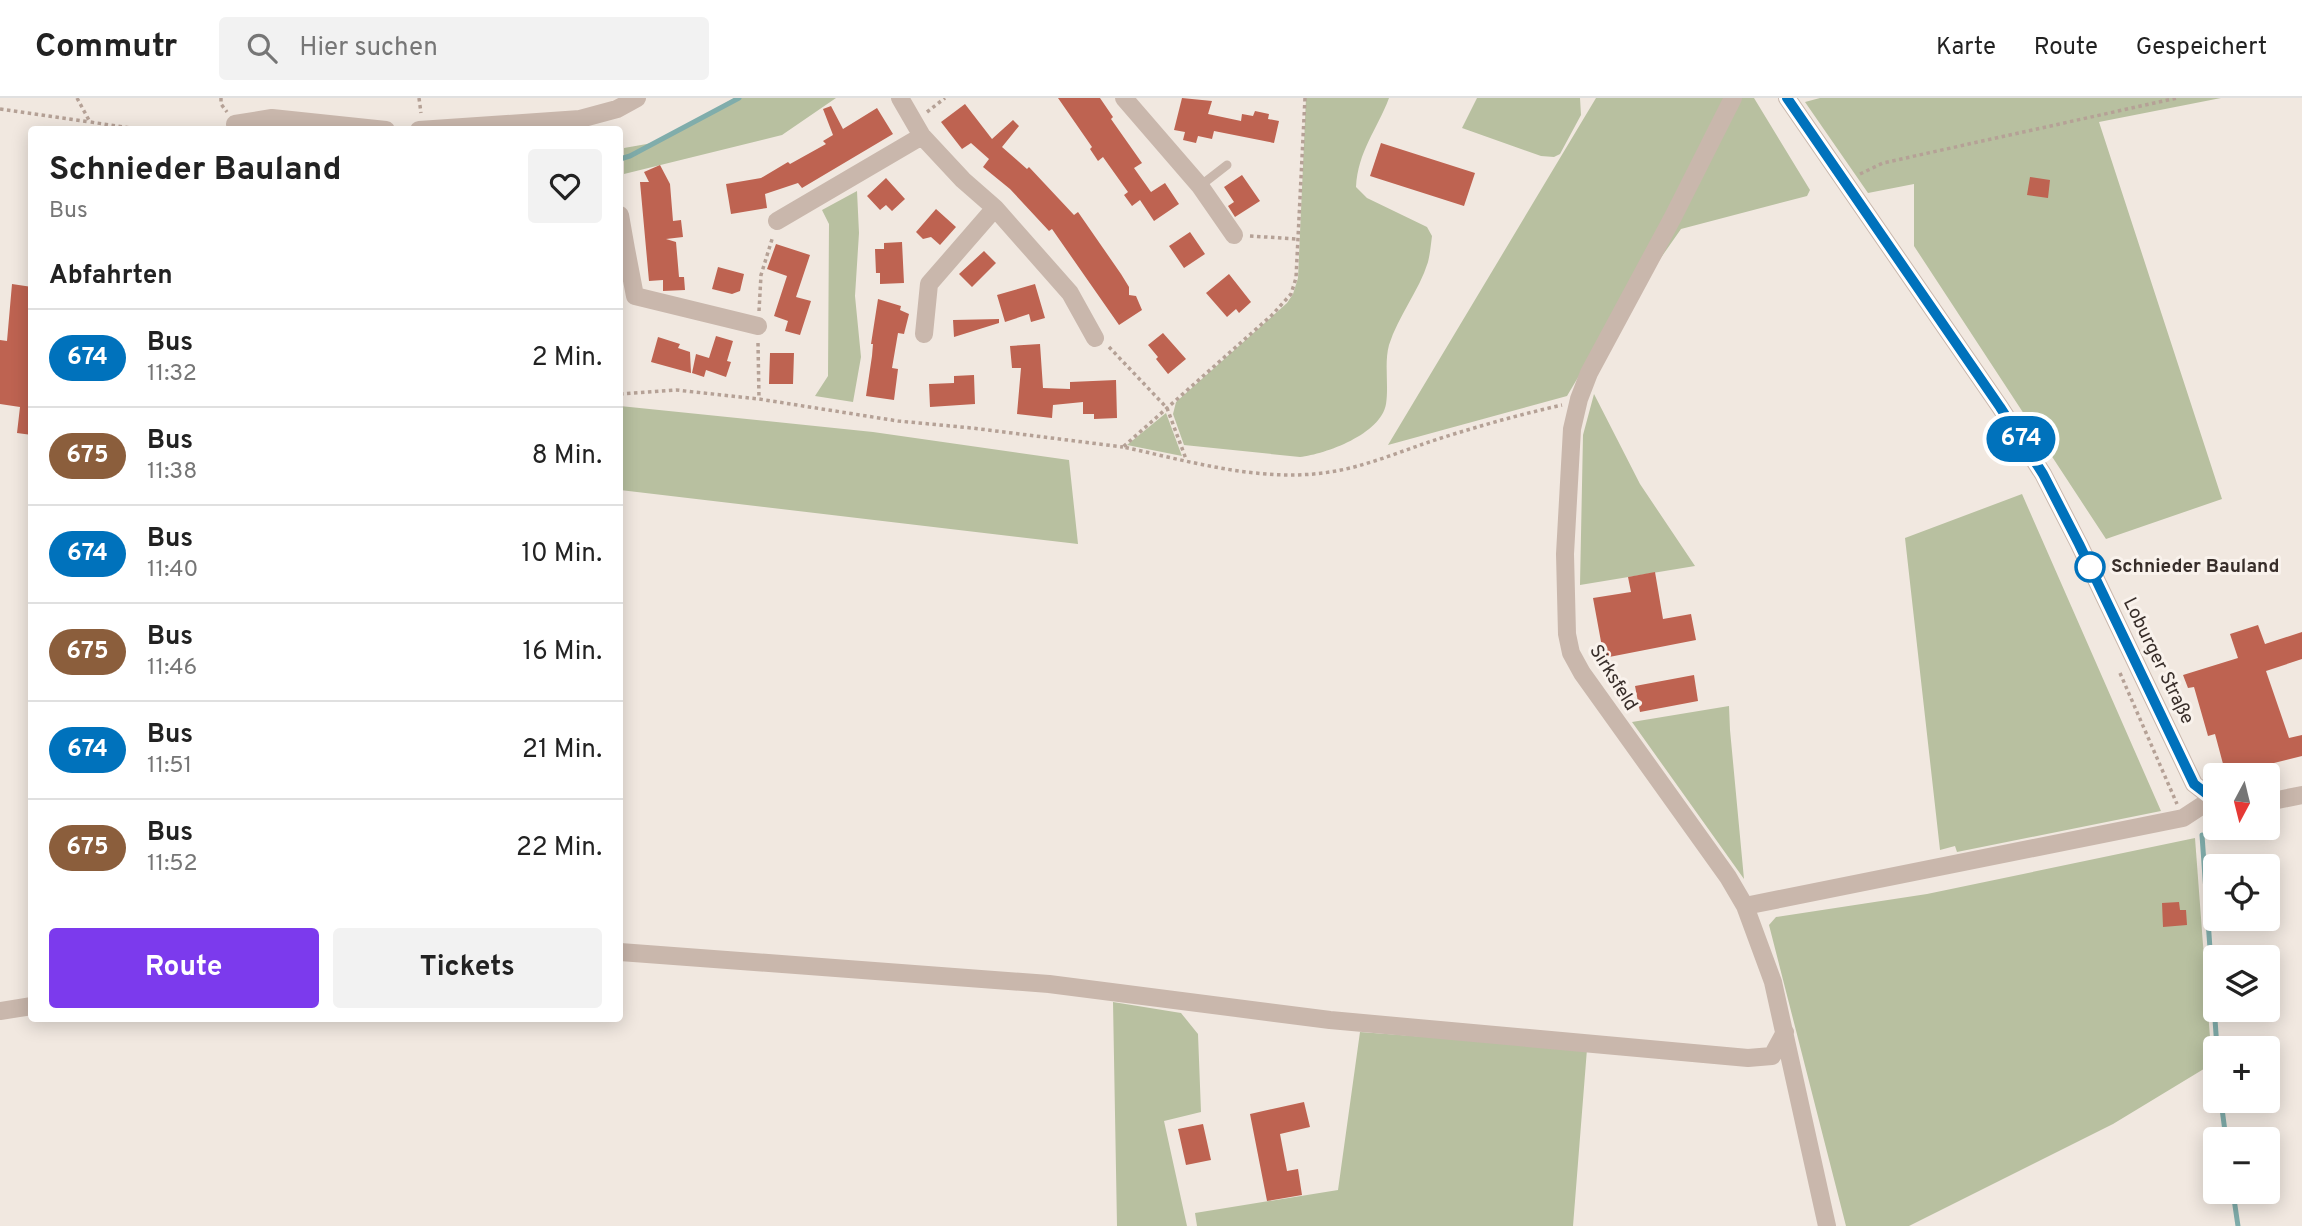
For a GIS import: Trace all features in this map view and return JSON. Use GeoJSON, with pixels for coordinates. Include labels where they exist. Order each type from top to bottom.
{"type":"FeatureCollection","features":[{"type":"Feature","properties":{"kind":"street"},"geometry":{"type":"LineString","coordinates":[[478,126],[580,119],[606,121],[617,109],[637,98]]}},
{"type":"Feature","properties":{"kind":"street"},"geometry":{"type":"LineString","coordinates":[[900,98],[922,136],[963,180],[995,208],[1070,293],[1096,338]]}},
{"type":"Feature","properties":{"kind":"street"},"geometry":{"type":"LineString","coordinates":[[1124,98],[1200,186],[1234,235]]}},
{"type":"Feature","properties":{"kind":"street","name":"Sirksfeld"},"geometry":{"type":"LineString","coordinates":[[1733,98],[1589,373],[1579,399],[1572,429],[1566,518],[1565,613],[1571,653],[1595,693],[1728,877],[1745,906],[1773,982],[1827,1226]]}},
{"type":"Feature","properties":{"kind":"street","name":"Loburger Straße"},"geometry":{"type":"LineString","coordinates":[[1787,98],[2000,407],[2043,474],[2194,784],[2203,791]]}},
{"type":"Feature","properties":{"kind":"street"},"geometry":{"type":"LineString","coordinates":[[235,124],[272,118],[348,126]]}},
{"type":"Feature","properties":{"kind":"street"},"geometry":{"type":"LineString","coordinates":[[777,221],[922,136]]}},
{"type":"Feature","properties":{"kind":"street"},"geometry":{"type":"LineString","coordinates":[[924,334],[929,284],[995,208]]}},
{"type":"Feature","properties":{"kind":"street"},"geometry":{"type":"LineString","coordinates":[[623,251],[635,296],[758,327]]}},
{"type":"Feature","properties":{"kind":"street"},"geometry":{"type":"LineString","coordinates":[[2280,800],[2302,795]]}},
{"type":"Feature","properties":{"kind":"street","name":"Loburger Straße"},"geometry":{"type":"LineString","coordinates":[[1745,906],[2183,818],[2203,806]]}},
{"type":"Feature","properties":{"kind":"street"},"geometry":{"type":"LineString","coordinates":[[623,953],[1049,985],[1330,1020],[1748,1058],[1772,1056],[1785,1032]]}},
{"type":"Feature","properties":{"kind":"street"},"geometry":{"type":"LineString","coordinates":[[0,1011],[28,1007]]}},
{"type":"Feature","properties":{"kind":"lane"},"geometry":{"type":"LineString","coordinates":[[1200,186],[1227,165]]}},
{"type":"Feature","properties":{"kind":"path"},"geometry":{"type":"LineString","coordinates":[[77,98],[90,122]]}},
{"type":"Feature","properties":{"kind":"path"},"geometry":{"type":"LineString","coordinates":[[1122,447],[1272,315],[1291,294],[1296,278],[1305,98]]}},
{"type":"Feature","properties":{"kind":"path"},"geometry":{"type":"LineString","coordinates":[[1848,189],[1861,173],[1883,163],[2177,98]]}},
{"type":"Feature","properties":{"kind":"path"},"geometry":{"type":"LineString","coordinates":[[0,109],[117,126]]}},
{"type":"Feature","properties":{"kind":"path"},"geometry":{"type":"LineString","coordinates":[[759,399],[758,327],[761,275],[777,221]]}},
{"type":"Feature","properties":{"kind":"path"},"geometry":{"type":"LineString","coordinates":[[1234,235],[1297,239]]}},
{"type":"Feature","properties":{"kind":"path"},"geometry":{"type":"LineString","coordinates":[[1096,338],[1114,351],[1167,408],[1186,460]]}},
{"type":"Feature","properties":{"kind":"path"},"geometry":{"type":"LineString","coordinates":[[623,394],[676,390],[759,399],[898,421],[1122,447],[1245,472],[1301,474],[1330,472],[1371,461],[1490,422],[1579,399]]}},
{"type":"Feature","properties":{"kind":"path"},"geometry":{"type":"LineString","coordinates":[[2117,668],[2183,818]]}},
{"type":"Feature","properties":{"kind":"green space"},"geometry":{"type":"Polygon","coordinates":[[[734,98],[836,98],[782,135],[624,174],[624,148],[658,142],[734,98]]]}},
{"type":"Feature","properties":{"kind":"green space"},"geometry":{"type":"Polygon","coordinates":[[[1306,98],[1389,98],[1364,151],[1356,187],[1367,198],[1427,227],[1432,236],[1424,273],[1389,345],[1386,404],[1382,415],[1363,433],[1337,447],[1311,455],[1300,457],[1184,445],[1173,414],[1176,402],[1287,303],[1293,294],[1298,278],[1306,98]]]}},
{"type":"Feature","properties":{"kind":"green space"},"geometry":{"type":"Polygon","coordinates":[[[1477,98],[1580,98],[1581,115],[1560,154],[1554,157],[1541,156],[1462,128],[1477,98]]]}},
{"type":"Feature","properties":{"kind":"green space"},"geometry":{"type":"Polygon","coordinates":[[[1596,98],[1754,98],[1810,190],[1807,196],[1681,229],[1567,396],[1388,445],[1596,98]]]}},
{"type":"Feature","properties":{"kind":"green space"},"geometry":{"type":"Polygon","coordinates":[[[1820,98],[2221,98],[2099,122],[2222,499],[2106,539],[1914,246],[1914,184],[1868,193],[1805,102],[1820,98]]]}},
{"type":"Feature","properties":{"kind":"green space"},"geometry":{"type":"Polygon","coordinates":[[[857,191],[859,233],[855,296],[861,357],[853,402],[815,396],[828,376],[829,224],[822,210],[857,191]]]}},
{"type":"Feature","properties":{"kind":"green space"},"geometry":{"type":"Polygon","coordinates":[[[1594,394],[1640,484],[1695,566],[1580,585],[1583,435],[1594,394]]]}},
{"type":"Feature","properties":{"kind":"green space"},"geometry":{"type":"Polygon","coordinates":[[[623,406],[873,432],[1069,460],[1078,544],[623,490],[623,406]]]}},
{"type":"Feature","properties":{"kind":"green space"},"geometry":{"type":"Polygon","coordinates":[[[1166,413],[1182,456],[1127,445],[1166,413]]]}},
{"type":"Feature","properties":{"kind":"green space"},"geometry":{"type":"Polygon","coordinates":[[[2022,494],[2161,811],[1957,852],[1955,846],[1940,850],[1905,538],[2022,494]]]}},
{"type":"Feature","properties":{"kind":"green space"},"geometry":{"type":"Polygon","coordinates":[[[1729,706],[1730,730],[1744,879],[1632,722],[1729,706]]]}},
{"type":"Feature","properties":{"kind":"green space"},"geometry":{"type":"Polygon","coordinates":[[[2195,838],[2203,945],[2203,1022],[2209,1022],[2210,1036],[2203,1036],[2203,1069],[2113,1124],[1909,1226],[1846,1226],[1769,925],[1776,917],[1927,894],[2195,838]]]}},
{"type":"Feature","properties":{"kind":"green space"},"geometry":{"type":"Polygon","coordinates":[[[1113,1002],[1181,1013],[1198,1034],[1201,1112],[1164,1121],[1187,1226],[1117,1226],[1113,1002]]]}},
{"type":"Feature","properties":{"kind":"green space"},"geometry":{"type":"Polygon","coordinates":[[[1360,1032],[1587,1049],[1573,1226],[1197,1226],[1195,1213],[1338,1190],[1360,1032]]]}},
{"type":"Feature","properties":{"kind":"building"},"geometry":{"type":"Polygon","coordinates":[[[1058,98],[1100,98],[1113,117],[1111,119],[1142,163],[1134,168],[1151,192],[1165,183],[1179,204],[1154,221],[1140,200],[1132,206],[1124,195],[1128,192],[1103,157],[1098,161],[1090,149],[1092,147],[1058,98]]]}},
{"type":"Feature","properties":{"kind":"building"},"geometry":{"type":"Polygon","coordinates":[[[1182,98],[1212,101],[1208,114],[1241,121],[1242,114],[1253,116],[1255,111],[1269,114],[1268,119],[1279,121],[1274,143],[1214,131],[1212,139],[1198,136],[1196,143],[1183,140],[1185,132],[1174,130],[1182,98]]]}},
{"type":"Feature","properties":{"kind":"building"},"geometry":{"type":"Polygon","coordinates":[[[965,104],[992,139],[1013,120],[1019,126],[1002,147],[1027,169],[1029,167],[1074,215],[1078,212],[1129,287],[1129,295],[1136,296],[1142,310],[1119,325],[1052,229],[1049,231],[1010,189],[983,167],[989,159],[971,143],[962,149],[941,122],[965,104]]]}},
{"type":"Feature","properties":{"kind":"building"},"geometry":{"type":"Polygon","coordinates":[[[831,106],[843,129],[877,108],[893,134],[802,188],[798,183],[765,194],[767,208],[731,214],[726,184],[761,178],[826,144],[823,141],[833,135],[823,109],[831,106]]]}},
{"type":"Feature","properties":{"kind":"building"},"geometry":{"type":"Polygon","coordinates":[[[1381,143],[1475,173],[1464,206],[1370,176],[1381,143]]]}},
{"type":"Feature","properties":{"kind":"building"},"geometry":{"type":"Polygon","coordinates":[[[660,165],[670,184],[673,221],[681,220],[683,237],[666,239],[676,242],[679,277],[684,277],[685,290],[663,291],[663,280],[649,281],[640,182],[649,182],[644,172],[660,165]]]}},
{"type":"Feature","properties":{"kind":"building"},"geometry":{"type":"Polygon","coordinates":[[[1242,175],[1260,201],[1235,217],[1228,206],[1234,202],[1224,187],[1242,175]]]}},
{"type":"Feature","properties":{"kind":"building"},"geometry":{"type":"Polygon","coordinates":[[[2030,177],[2050,180],[2048,198],[2027,195],[2030,177]]]}},
{"type":"Feature","properties":{"kind":"building"},"geometry":{"type":"Polygon","coordinates":[[[886,178],[905,199],[892,211],[886,205],[880,210],[867,196],[886,178]]]}},
{"type":"Feature","properties":{"kind":"building"},"geometry":{"type":"Polygon","coordinates":[[[936,209],[956,227],[940,245],[931,237],[923,239],[916,232],[936,209]]]}},
{"type":"Feature","properties":{"kind":"building"},"geometry":{"type":"Polygon","coordinates":[[[1190,232],[1205,254],[1184,268],[1169,246],[1190,232]]]}},
{"type":"Feature","properties":{"kind":"building"},"geometry":{"type":"Polygon","coordinates":[[[902,242],[904,283],[880,284],[880,273],[876,273],[875,249],[884,249],[884,243],[902,242]]]}},
{"type":"Feature","properties":{"kind":"building"},"geometry":{"type":"Polygon","coordinates":[[[776,244],[810,255],[796,297],[811,301],[800,335],[785,331],[788,321],[774,316],[787,276],[767,269],[776,244]]]}},
{"type":"Feature","properties":{"kind":"building"},"geometry":{"type":"Polygon","coordinates":[[[984,251],[996,263],[972,287],[959,274],[984,251]]]}},
{"type":"Feature","properties":{"kind":"building"},"geometry":{"type":"Polygon","coordinates":[[[718,267],[744,274],[740,291],[732,294],[712,289],[718,267]]]}},
{"type":"Feature","properties":{"kind":"building"},"geometry":{"type":"Polygon","coordinates":[[[1229,274],[1251,302],[1239,313],[1236,309],[1227,317],[1206,293],[1229,274]]]}},
{"type":"Feature","properties":{"kind":"building"},"geometry":{"type":"Polygon","coordinates":[[[12,284],[28,286],[28,434],[17,433],[20,407],[0,404],[0,340],[7,341],[12,284]]]}},
{"type":"Feature","properties":{"kind":"building"},"geometry":{"type":"Polygon","coordinates":[[[1035,284],[1045,318],[1031,322],[1029,314],[1005,322],[997,295],[1035,284]]]}},
{"type":"Feature","properties":{"kind":"building"},"geometry":{"type":"Polygon","coordinates":[[[878,299],[901,306],[900,310],[909,314],[904,334],[898,333],[892,368],[898,369],[894,400],[866,396],[878,299]]]}},
{"type":"Feature","properties":{"kind":"building"},"geometry":{"type":"Polygon","coordinates":[[[999,319],[999,323],[954,337],[953,320],[999,319]]]}},
{"type":"Feature","properties":{"kind":"building"},"geometry":{"type":"Polygon","coordinates":[[[1163,333],[1186,359],[1168,374],[1148,345],[1163,333]]]}},
{"type":"Feature","properties":{"kind":"building"},"geometry":{"type":"Polygon","coordinates":[[[716,336],[733,341],[726,377],[706,370],[704,377],[692,373],[696,354],[709,358],[716,336]]]}},
{"type":"Feature","properties":{"kind":"building"},"geometry":{"type":"Polygon","coordinates":[[[658,337],[680,344],[678,348],[690,352],[691,373],[651,362],[658,337]]]}},
{"type":"Feature","properties":{"kind":"building"},"geometry":{"type":"Polygon","coordinates":[[[1040,344],[1043,388],[1070,389],[1070,382],[1116,380],[1117,418],[1094,419],[1094,414],[1083,414],[1083,402],[1053,405],[1052,418],[1017,414],[1021,368],[1012,368],[1010,346],[1040,344]]]}},
{"type":"Feature","properties":{"kind":"building"},"geometry":{"type":"Polygon","coordinates":[[[770,353],[794,353],[793,384],[769,384],[770,353]]]}},
{"type":"Feature","properties":{"kind":"building"},"geometry":{"type":"Polygon","coordinates":[[[974,375],[975,404],[930,407],[929,384],[954,383],[954,376],[974,375]]]}},
{"type":"Feature","properties":{"kind":"building"},"geometry":{"type":"Polygon","coordinates":[[[1655,572],[1663,619],[1691,614],[1696,640],[1604,658],[1593,598],[1631,592],[1628,577],[1655,572]]]}},
{"type":"Feature","properties":{"kind":"building"},"geometry":{"type":"Polygon","coordinates":[[[2258,625],[2265,644],[2302,632],[2302,659],[2266,671],[2289,738],[2302,735],[2302,756],[2274,763],[2223,763],[2215,734],[2208,736],[2194,687],[2188,688],[2183,675],[2238,658],[2230,634],[2258,625]]]}},
{"type":"Feature","properties":{"kind":"building"},"geometry":{"type":"Polygon","coordinates":[[[1694,675],[1698,701],[1640,712],[1635,686],[1694,675]]]}},
{"type":"Feature","properties":{"kind":"building"},"geometry":{"type":"Polygon","coordinates":[[[2179,902],[2180,910],[2186,910],[2187,925],[2163,927],[2162,903],[2179,902]]]}},
{"type":"Feature","properties":{"kind":"building"},"geometry":{"type":"Polygon","coordinates":[[[1304,1102],[1310,1127],[1280,1134],[1287,1171],[1298,1169],[1302,1195],[1267,1201],[1250,1114],[1304,1102]]]}},
{"type":"Feature","properties":{"kind":"building"},"geometry":{"type":"Polygon","coordinates":[[[1203,1124],[1211,1160],[1186,1165],[1178,1129],[1203,1124]]]}},
{"type":"Feature","properties":{"kind":"waterway"},"geometry":{"type":"LineString","coordinates":[[623,158],[739,98]]}},
{"type":"Feature","properties":{"kind":"waterway"},"geometry":{"type":"LineString","coordinates":[[2202,835],[2216,1036]]}},
{"type":"Feature","properties":{"kind":"waterway"},"geometry":{"type":"LineString","coordinates":[[2223,1113],[2224,1127]]}},
{"type":"Feature","properties":{"kind":"waterway"},"geometry":{"type":"LineString","coordinates":[[2235,1204],[2238,1226]]}},
{"type":"Feature","properties":{"kind":"bus line","name":"674"},"geometry":{"type":"LineString","coordinates":[[1787,98],[2000,407],[2043,474],[2194,784],[2203,793]]}},
{"type":"Feature","properties":{"kind":"place","name":"Schnieder Bauland"},"geometry":{"type":"Point","coordinates":[2090,567]}}]}
